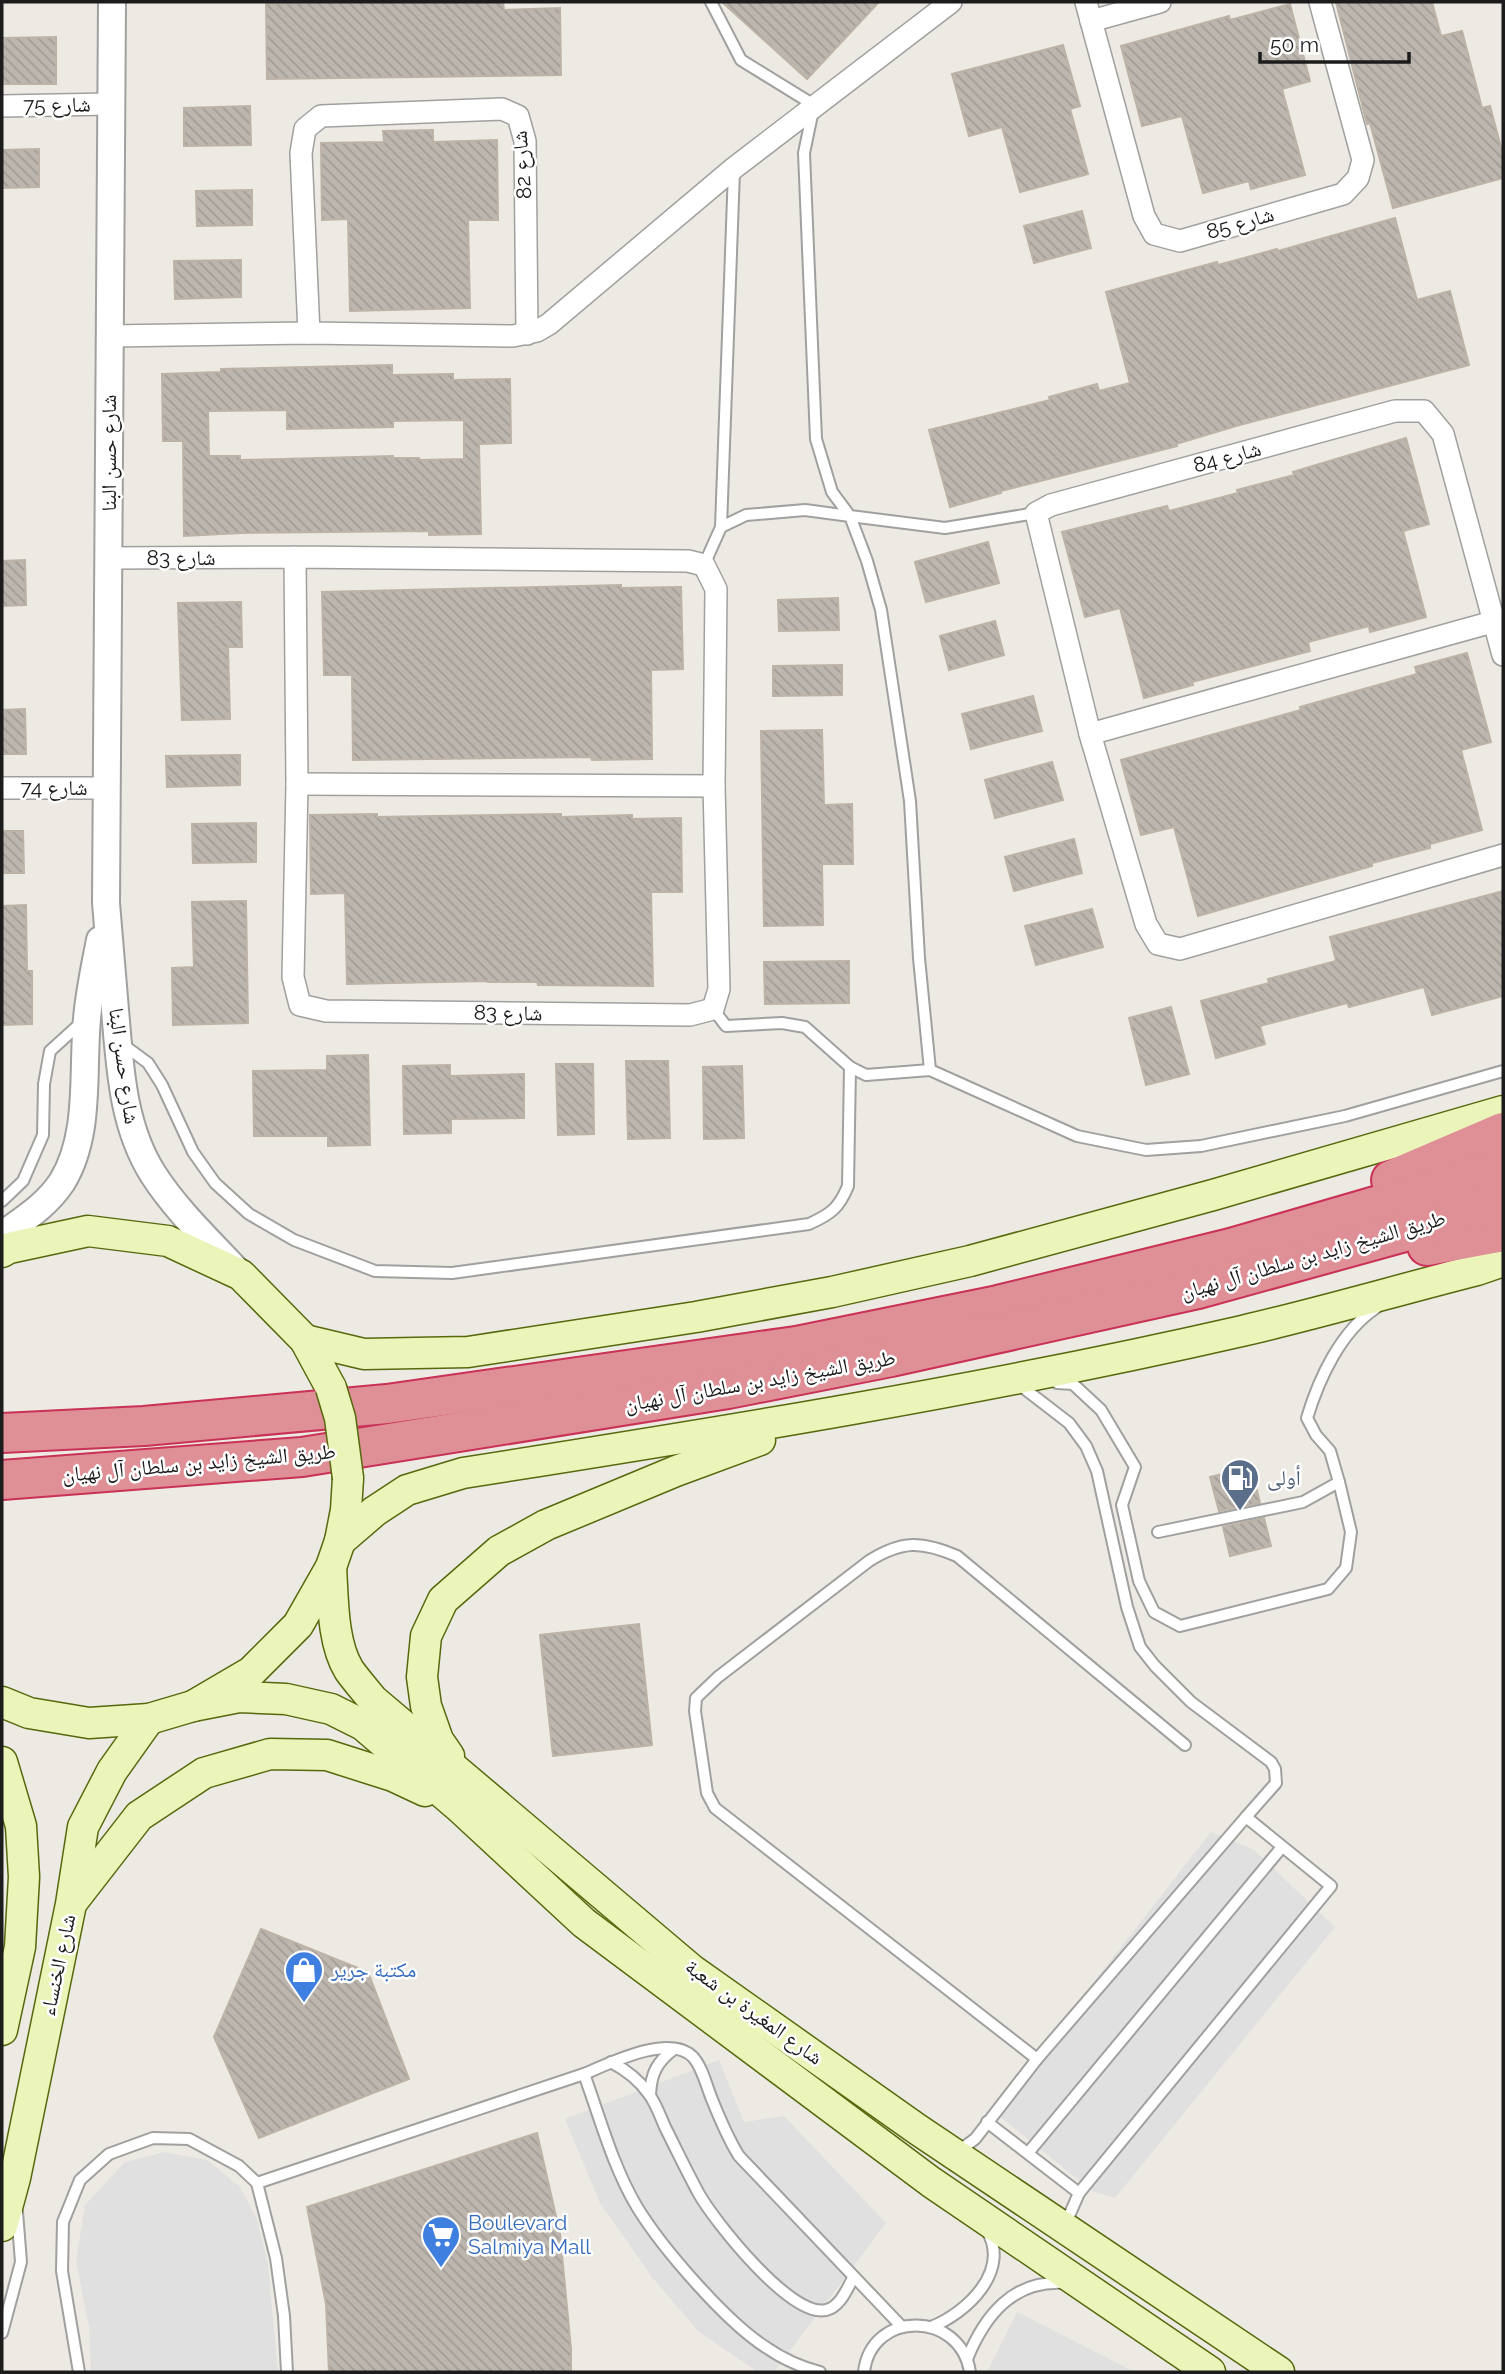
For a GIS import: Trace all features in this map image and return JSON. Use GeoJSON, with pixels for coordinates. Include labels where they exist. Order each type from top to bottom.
{"type":"FeatureCollection","features":[{"type":"Feature","properties":{"kind":"highway"},"geometry":{"type":"LineString","coordinates":[[1231,1248],[1503,1132]]}},
{"type":"Feature","properties":{"kind":"highway","name":"طريق الشيخ زايد بن سلطان آل نهيان"},"geometry":{"type":"LineString","coordinates":[[2,1433],[144,1426],[387,1404],[796,1346],[998,1305],[1231,1248],[1503,1169]]}},
{"type":"Feature","properties":{"kind":"highway","name":"طريق الشيخ زايد بن سلطان آل نهيان"},"geometry":{"type":"LineString","coordinates":[[2,1480],[302,1457],[714,1392],[891,1357],[1198,1289],[1401,1233],[1503,1200]]}},
{"type":"Feature","properties":{"kind":"highway"},"geometry":{"type":"LineString","coordinates":[[1198,1289],[1503,1232]]}},
{"type":"Feature","properties":{"kind":"main road"},"geometry":{"type":"LineString","coordinates":[[305,1340],[364,1354],[468,1352],[696,1317],[818,1295],[996,1254],[1226,1192],[1503,1111]]}},
{"type":"Feature","properties":{"kind":"main road"},"geometry":{"type":"LineString","coordinates":[[2,1252],[9,1248],[88,1231],[168,1241],[241,1275],[305,1340],[331,1388],[340,1418],[348,1478],[346,1510],[335,1554],[298,1625],[251,1672],[193,1706],[149,1719],[89,1723],[29,1713],[2,1702]]}},
{"type":"Feature","properties":{"kind":"main road"},"geometry":{"type":"LineString","coordinates":[[335,1554],[375,1511],[407,1490],[463,1473],[868,1408],[1012,1379],[1243,1331],[1503,1261]]}},
{"type":"Feature","properties":{"kind":"main road"},"geometry":{"type":"LineString","coordinates":[[464,1777],[438,1740],[425,1706],[422,1677],[426,1636],[443,1600],[499,1551],[546,1525],[725,1452],[868,1408]]}},
{"type":"Feature","properties":{"kind":"main road","name":"شارع المغيرة بن شعبة"},"geometry":{"type":"LineString","coordinates":[[335,1554],[334,1613],[339,1641],[348,1668],[373,1700],[692,1970],[945,2148],[1279,2372]]}},
{"type":"Feature","properties":{"kind":"main road","name":"شارع المغيرة بن شعبة"},"geometry":{"type":"LineString","coordinates":[[193,1706],[239,1697],[286,1699],[331,1709],[363,1725],[459,1807],[584,1923],[931,2182],[1210,2372]]}},
{"type":"Feature","properties":{"kind":"main road","name":"شارع الخنساء"},"geometry":{"type":"LineString","coordinates":[[2,2226],[15,2178],[71,1904],[83,1827],[112,1771],[149,1719]]}},
{"type":"Feature","properties":{"kind":"main road"},"geometry":{"type":"LineString","coordinates":[[71,1904],[139,1816],[204,1773],[270,1754],[327,1755],[393,1776],[459,1807]]}},
{"type":"Feature","properties":{"kind":"main road","name":"شارع الخنساء"},"geometry":{"type":"LineString","coordinates":[[2,1762],[21,1826],[24,1877],[20,1947],[2,2030]]}},
{"type":"Feature","properties":{"kind":"street","name":"شارع حسن البنا"},"geometry":{"type":"LineString","coordinates":[[112,2],[106,904],[118,1040],[130,1124],[153,1175],[190,1222],[241,1275]]}},
{"type":"Feature","properties":{"kind":"street"},"geometry":{"type":"LineString","coordinates":[[110,336],[309,332],[513,336],[527,334],[549,324],[734,168],[951,2]]}},
{"type":"Feature","properties":{"kind":"street","name":"شارع 85"},"geometry":{"type":"LineString","coordinates":[[1160,2],[1088,11],[1144,216],[1154,234],[1180,241],[1343,194],[1358,178],[1363,160],[1320,2]]}},
{"type":"Feature","properties":{"kind":"street","name":"شارع 75"},"geometry":{"type":"LineString","coordinates":[[2,106],[111,104]]}},
{"type":"Feature","properties":{"kind":"street","name":"شارع 82"},"geometry":{"type":"LineString","coordinates":[[309,332],[301,153],[305,129],[321,116],[502,109],[518,116],[525,141],[527,334]]}},
{"type":"Feature","properties":{"kind":"street","name":"شارع 84"},"geometry":{"type":"LineString","coordinates":[[1036,513],[1051,505],[1395,411],[1424,411],[1443,434],[1498,620],[1503,655]]}},
{"type":"Feature","properties":{"kind":"street"},"geometry":{"type":"LineString","coordinates":[[1036,513],[1090,734],[1146,924],[1158,944],[1180,949],[1503,855]]}},
{"type":"Feature","properties":{"kind":"street","name":"شارع 83"},"geometry":{"type":"LineString","coordinates":[[295,557],[297,784],[293,977],[299,1005],[326,1011],[663,1015],[690,1015],[713,1009]]}},
{"type":"Feature","properties":{"kind":"street","name":"شارع 83"},"geometry":{"type":"LineString","coordinates":[[108,558],[688,561],[704,565]]}},
{"type":"Feature","properties":{"kind":"street"},"geometry":{"type":"LineString","coordinates":[[704,565],[716,589],[714,786],[719,989],[713,1009]]}},
{"type":"Feature","properties":{"kind":"street"},"geometry":{"type":"LineString","coordinates":[[1090,734],[1498,620]]}},
{"type":"Feature","properties":{"kind":"street"},"geometry":{"type":"LineString","coordinates":[[297,784],[714,786]]}},
{"type":"Feature","properties":{"kind":"street","name":"شارع 74"},"geometry":{"type":"LineString","coordinates":[[2,788],[106,788]]}},
{"type":"Feature","properties":{"kind":"street","name":"شارع حسن البنا"},"geometry":{"type":"LineString","coordinates":[[2,1235],[50,1198],[63,1180],[73,1157],[81,1128],[87,1017],[106,904]]}},
{"type":"Feature","properties":{"kind":"lane"},"geometry":{"type":"LineString","coordinates":[[711,2],[741,60],[814,105],[804,153],[816,439],[832,492],[850,516],[881,610],[910,801],[919,958],[930,1070]]}},
{"type":"Feature","properties":{"kind":"lane"},"geometry":{"type":"LineString","coordinates":[[704,565],[721,527],[734,168]]}},
{"type":"Feature","properties":{"kind":"lane"},"geometry":{"type":"LineString","coordinates":[[721,527],[746,515],[805,510],[945,528],[1036,513]]}},
{"type":"Feature","properties":{"kind":"lane"},"geometry":{"type":"LineString","coordinates":[[713,1009],[726,1026],[782,1024],[805,1027],[850,1067],[866,1075],[930,1070],[1077,1136],[1146,1150],[1201,1146],[1345,1116],[1503,1070]]}},
{"type":"Feature","properties":{"kind":"lane"},"geometry":{"type":"LineString","coordinates":[[2,1200],[23,1181],[43,1135],[44,1084],[50,1051],[87,1017]]}},
{"type":"Feature","properties":{"kind":"lane"},"geometry":{"type":"LineString","coordinates":[[118,1040],[148,1063],[162,1085],[193,1152],[215,1183],[249,1214],[295,1240],[375,1271],[452,1273],[809,1224],[826,1217],[841,1203],[848,1185],[850,1067]]}},
{"type":"Feature","properties":{"kind":"lane"},"geometry":{"type":"LineString","coordinates":[[1012,1379],[1073,1384],[1101,1410],[1135,1467],[1122,1505],[1139,1581],[1154,1612],[1180,1626],[1328,1589],[1346,1568],[1351,1532],[1339,1482],[1330,1451],[1316,1435],[1307,1418],[1324,1373],[1343,1342],[1363,1317],[1408,1288]]}},
{"type":"Feature","properties":{"kind":"lane"},"geometry":{"type":"LineString","coordinates":[[945,2148],[953,2150],[964,2147],[975,2138],[1037,2059],[1276,1783],[1275,1769],[1271,1762],[1191,1702],[1140,1647],[1127,1607],[1097,1471],[1086,1446],[1069,1423],[1012,1379]]}},
{"type":"Feature","properties":{"kind":"lane"},"geometry":{"type":"LineString","coordinates":[[1157,1532],[1303,1502],[1339,1482]]}},
{"type":"Feature","properties":{"kind":"lane"},"geometry":{"type":"LineString","coordinates":[[1037,2059],[715,1808],[707,1793],[695,1711],[696,1698],[718,1677],[869,1561],[887,1552],[916,1544],[933,1546],[957,1556],[1185,1745]]}},
{"type":"Feature","properties":{"kind":"lane"},"geometry":{"type":"LineString","coordinates":[[1074,2235],[1069,2226],[1069,2216],[1079,2193],[1331,1886],[1246,1816]]}},
{"type":"Feature","properties":{"kind":"lane"},"geometry":{"type":"LineString","coordinates":[[1028,2153],[1282,1847]]}},
{"type":"Feature","properties":{"kind":"lane"},"geometry":{"type":"LineString","coordinates":[[650,2095],[654,2070],[663,2057],[674,2049]]}},
{"type":"Feature","properties":{"kind":"lane"},"geometry":{"type":"LineString","coordinates":[[257,2183],[584,2074],[611,2062],[651,2050],[674,2049],[692,2056],[699,2066],[724,2130],[739,2156],[902,2327]]}},
{"type":"Feature","properties":{"kind":"lane"},"geometry":{"type":"LineString","coordinates":[[611,2062],[633,2076],[650,2095],[706,2205],[752,2263],[778,2288],[809,2309],[826,2311],[841,2301],[853,2278]]}},
{"type":"Feature","properties":{"kind":"lane"},"geometry":{"type":"LineString","coordinates":[[584,2074],[636,2206],[654,2231],[712,2300],[764,2347],[805,2368],[820,2372]]}},
{"type":"Feature","properties":{"kind":"lane"},"geometry":{"type":"LineString","coordinates":[[987,2122],[1079,2193]]}},
{"type":"Feature","properties":{"kind":"lane"},"geometry":{"type":"LineString","coordinates":[[79,2372],[62,2271],[63,2222],[80,2180],[110,2154],[153,2138],[189,2138],[239,2166],[257,2183],[276,2258],[284,2316],[287,2372]]}},
{"type":"Feature","properties":{"kind":"lane"},"geometry":{"type":"LineString","coordinates":[[2,2333],[21,2262],[15,2178]]}},
{"type":"Feature","properties":{"kind":"lane"},"geometry":{"type":"LineString","coordinates":[[931,2182],[982,2224],[994,2249],[993,2264],[988,2277],[972,2299],[959,2313],[931,2327]]}},
{"type":"Feature","properties":{"kind":"lane"},"geometry":{"type":"LineString","coordinates":[[967,2359],[983,2326],[1019,2291],[1051,2282],[1088,2289]]}},
{"type":"Feature","properties":{"kind":"lane"},"geometry":{"type":"LineString","coordinates":[[864,2372],[870,2353],[878,2341],[902,2327],[921,2325],[953,2338],[967,2359],[970,2372]]}},
{"type":"Feature","properties":{"kind":"shaded area"},"geometry":{"type":"Polygon","coordinates":[[[1211,1832],[1254,1850],[1335,1927],[1115,2198],[1092,2191],[993,2111],[1211,1832]]]}},
{"type":"Feature","properties":{"kind":"shaded area"},"geometry":{"type":"Polygon","coordinates":[[[719,2060],[744,2122],[784,2116],[886,2223],[774,2372],[758,2372],[699,2332],[652,2277],[600,2203],[565,2119],[719,2060]]]}},
{"type":"Feature","properties":{"kind":"shaded area"},"geometry":{"type":"Polygon","coordinates":[[[164,2152],[207,2160],[240,2187],[257,2219],[268,2265],[278,2372],[91,2372],[89,2327],[76,2261],[85,2205],[125,2162],[164,2152]]]}},
{"type":"Feature","properties":{"kind":"shaded area"},"geometry":{"type":"Polygon","coordinates":[[[1017,2312],[1135,2372],[987,2372],[1017,2312]]]}},
{"type":"Feature","properties":{"kind":"building"},"geometry":{"type":"Polygon","coordinates":[[[503,2],[504,10],[560,8],[561,75],[267,79],[266,4],[503,2]]]}},
{"type":"Feature","properties":{"kind":"building"},"geometry":{"type":"Polygon","coordinates":[[[722,2],[879,2],[807,79],[722,2]]]}},
{"type":"Feature","properties":{"kind":"building"},"geometry":{"type":"Polygon","coordinates":[[[1336,2],[1432,2],[1441,36],[1462,31],[1482,108],[1490,106],[1503,155],[1503,178],[1393,208],[1370,123],[1367,124],[1336,2]]]}},
{"type":"Feature","properties":{"kind":"building"},"geometry":{"type":"Polygon","coordinates":[[[1290,4],[1310,81],[1282,89],[1305,175],[1251,189],[1249,181],[1203,193],[1182,116],[1142,126],[1121,46],[1229,16],[1230,20],[1290,4]]]}},
{"type":"Feature","properties":{"kind":"building"},"geometry":{"type":"Polygon","coordinates":[[[56,37],[56,84],[2,84],[2,38],[56,37]]]}},
{"type":"Feature","properties":{"kind":"building"},"geometry":{"type":"Polygon","coordinates":[[[1063,45],[1080,106],[1070,109],[1088,174],[1020,192],[1002,127],[969,136],[952,74],[1063,45]]]}},
{"type":"Feature","properties":{"kind":"building"},"geometry":{"type":"Polygon","coordinates":[[[250,106],[251,145],[184,146],[184,108],[250,106]]]}},
{"type":"Feature","properties":{"kind":"building"},"geometry":{"type":"Polygon","coordinates":[[[433,130],[433,142],[497,140],[498,220],[468,220],[470,308],[350,311],[348,219],[322,220],[321,143],[384,142],[383,131],[433,130]]]}},
{"type":"Feature","properties":{"kind":"building"},"geometry":{"type":"Polygon","coordinates":[[[39,149],[39,187],[2,188],[2,150],[39,149]]]}},
{"type":"Feature","properties":{"kind":"building"},"geometry":{"type":"Polygon","coordinates":[[[252,190],[252,225],[197,226],[196,191],[252,190]]]}},
{"type":"Feature","properties":{"kind":"building"},"geometry":{"type":"Polygon","coordinates":[[[1082,211],[1091,248],[1034,263],[1024,226],[1082,211]]]}},
{"type":"Feature","properties":{"kind":"building"},"geometry":{"type":"Polygon","coordinates":[[[1395,218],[1417,300],[1450,291],[1469,365],[1236,426],[1176,444],[1177,446],[1001,491],[950,507],[929,430],[1050,400],[1049,397],[1097,384],[1099,391],[1130,383],[1106,292],[1217,262],[1218,265],[1277,249],[1278,251],[1395,218]]]}},
{"type":"Feature","properties":{"kind":"building"},"geometry":{"type":"Polygon","coordinates":[[[241,260],[241,297],[175,299],[174,261],[241,260]]]}},
{"type":"Feature","properties":{"kind":"building"},"geometry":{"type":"Polygon","coordinates":[[[392,365],[392,375],[453,374],[453,380],[510,379],[511,443],[479,444],[481,534],[429,535],[429,531],[184,536],[183,441],[163,441],[162,374],[221,372],[221,369],[392,365]],[[287,410],[208,411],[209,456],[240,456],[240,460],[393,456],[419,460],[464,459],[464,420],[393,421],[393,427],[287,429],[287,410]]]}},
{"type":"Feature","properties":{"kind":"building"},"geometry":{"type":"Polygon","coordinates":[[[1406,438],[1429,524],[1403,531],[1426,617],[1370,632],[1369,626],[1308,642],[1310,651],[1192,682],[1193,685],[1144,698],[1120,608],[1085,617],[1062,532],[1167,506],[1169,511],[1238,493],[1237,490],[1294,475],[1293,472],[1406,438]]]}},
{"type":"Feature","properties":{"kind":"building"},"geometry":{"type":"Polygon","coordinates":[[[988,542],[999,583],[926,602],[915,562],[988,542]]]}},
{"type":"Feature","properties":{"kind":"building"},"geometry":{"type":"Polygon","coordinates":[[[25,560],[26,605],[2,606],[2,561],[25,560]]]}},
{"type":"Feature","properties":{"kind":"building"},"geometry":{"type":"Polygon","coordinates":[[[621,585],[621,588],[681,587],[683,669],[651,670],[652,759],[592,760],[591,757],[353,760],[352,675],[324,675],[322,592],[621,585]]]}},
{"type":"Feature","properties":{"kind":"building"},"geometry":{"type":"Polygon","coordinates":[[[838,598],[839,630],[779,631],[778,600],[838,598]]]}},
{"type":"Feature","properties":{"kind":"building"},"geometry":{"type":"Polygon","coordinates":[[[241,602],[242,647],[228,647],[230,719],[182,720],[178,603],[241,602]]]}},
{"type":"Feature","properties":{"kind":"building"},"geometry":{"type":"Polygon","coordinates":[[[995,621],[1004,655],[949,670],[940,636],[995,621]]]}},
{"type":"Feature","properties":{"kind":"building"},"geometry":{"type":"Polygon","coordinates":[[[1467,653],[1491,742],[1461,750],[1482,830],[1430,844],[1430,848],[1372,863],[1372,866],[1198,916],[1174,827],[1141,835],[1121,760],[1301,710],[1300,707],[1417,674],[1415,667],[1467,653]]]}},
{"type":"Feature","properties":{"kind":"building"},"geometry":{"type":"Polygon","coordinates":[[[842,665],[842,695],[773,696],[773,666],[842,665]]]}},
{"type":"Feature","properties":{"kind":"building"},"geometry":{"type":"Polygon","coordinates":[[[1033,696],[1042,731],[971,749],[962,714],[1033,696]]]}},
{"type":"Feature","properties":{"kind":"building"},"geometry":{"type":"Polygon","coordinates":[[[25,709],[26,754],[2,754],[2,710],[25,709]]]}},
{"type":"Feature","properties":{"kind":"building"},"geometry":{"type":"Polygon","coordinates":[[[822,730],[824,805],[852,804],[853,864],[822,864],[823,925],[764,926],[761,731],[822,730]]]}},
{"type":"Feature","properties":{"kind":"building"},"geometry":{"type":"Polygon","coordinates":[[[240,755],[240,785],[167,787],[166,756],[240,755]]]}},
{"type":"Feature","properties":{"kind":"building"},"geometry":{"type":"Polygon","coordinates":[[[1052,762],[1063,800],[995,818],[985,780],[1052,762]]]}},
{"type":"Feature","properties":{"kind":"building"},"geometry":{"type":"Polygon","coordinates":[[[377,814],[377,817],[561,814],[561,817],[632,815],[632,819],[681,818],[682,892],[651,892],[653,986],[538,985],[537,982],[488,981],[347,984],[345,893],[311,894],[310,815],[377,814]]]}},
{"type":"Feature","properties":{"kind":"building"},"geometry":{"type":"Polygon","coordinates":[[[256,823],[256,862],[193,863],[192,824],[256,823]]]}},
{"type":"Feature","properties":{"kind":"building"},"geometry":{"type":"Polygon","coordinates":[[[2,831],[23,831],[24,873],[2,873],[2,831]]]}},
{"type":"Feature","properties":{"kind":"building"},"geometry":{"type":"Polygon","coordinates":[[[1074,839],[1082,873],[1014,891],[1005,857],[1074,839]]]}},
{"type":"Feature","properties":{"kind":"building"},"geometry":{"type":"Polygon","coordinates":[[[1503,891],[1503,996],[1432,1015],[1424,987],[1349,1007],[1347,1003],[1260,1026],[1265,1044],[1216,1058],[1201,1001],[1336,961],[1330,937],[1503,891]]]}},
{"type":"Feature","properties":{"kind":"building"},"geometry":{"type":"Polygon","coordinates":[[[246,901],[248,1023],[173,1025],[172,968],[194,967],[192,902],[246,901]]]}},
{"type":"Feature","properties":{"kind":"building"},"geometry":{"type":"Polygon","coordinates":[[[26,905],[27,971],[32,971],[32,1024],[2,1025],[2,906],[26,905]]]}},
{"type":"Feature","properties":{"kind":"building"},"geometry":{"type":"Polygon","coordinates":[[[1092,909],[1103,947],[1036,965],[1025,926],[1092,909]]]}},
{"type":"Feature","properties":{"kind":"building"},"geometry":{"type":"Polygon","coordinates":[[[849,961],[849,1003],[765,1004],[764,962],[849,961]]]}},
{"type":"Feature","properties":{"kind":"building"},"geometry":{"type":"Polygon","coordinates":[[[1171,1007],[1189,1074],[1146,1085],[1129,1018],[1171,1007]]]}},
{"type":"Feature","properties":{"kind":"building"},"geometry":{"type":"Polygon","coordinates":[[[368,1055],[370,1145],[328,1146],[328,1136],[254,1136],[253,1071],[327,1070],[327,1056],[368,1055]]]}},
{"type":"Feature","properties":{"kind":"building"},"geometry":{"type":"Polygon","coordinates":[[[626,1061],[668,1061],[670,1138],[628,1139],[626,1061]]]}},
{"type":"Feature","properties":{"kind":"building"},"geometry":{"type":"Polygon","coordinates":[[[556,1064],[593,1064],[594,1134],[558,1135],[556,1064]]]}},
{"type":"Feature","properties":{"kind":"building"},"geometry":{"type":"Polygon","coordinates":[[[450,1065],[450,1076],[524,1074],[524,1118],[451,1119],[451,1133],[404,1134],[403,1066],[450,1065]]]}},
{"type":"Feature","properties":{"kind":"building"},"geometry":{"type":"Polygon","coordinates":[[[742,1066],[744,1138],[704,1139],[703,1067],[742,1066]]]}},
{"type":"Feature","properties":{"kind":"building"},"geometry":{"type":"Polygon","coordinates":[[[1251,1467],[1260,1503],[1219,1511],[1210,1477],[1251,1467]]]}},
{"type":"Feature","properties":{"kind":"building"},"geometry":{"type":"Polygon","coordinates":[[[1264,1518],[1271,1546],[1230,1556],[1223,1527],[1264,1518]]]}},
{"type":"Feature","properties":{"kind":"building"},"geometry":{"type":"Polygon","coordinates":[[[639,1624],[652,1745],[553,1756],[540,1635],[639,1624]]]}},
{"type":"Feature","properties":{"kind":"building","name":"مكتبة جرير"},"geometry":{"type":"Polygon","coordinates":[[[261,1929],[368,1972],[409,2079],[259,2138],[214,2037],[261,1929]]]}},
{"type":"Feature","properties":{"kind":"building","name":"Boulevard Salmiya Mall"},"geometry":{"type":"Polygon","coordinates":[[[537,2133],[560,2234],[571,2372],[329,2372],[326,2304],[307,2207],[537,2133]]]}},
{"type":"Feature","properties":{"kind":"place","name":"أولى"},"geometry":{"type":"Point","coordinates":[1240,1512]}},
{"type":"Feature","properties":{"kind":"place","name":"مكتبة جرير"},"geometry":{"type":"Point","coordinates":[304,2004]}},
{"type":"Feature","properties":{"kind":"place","name":"Boulevard Salmiya Mall"},"geometry":{"type":"Point","coordinates":[441,2269]}}]}
